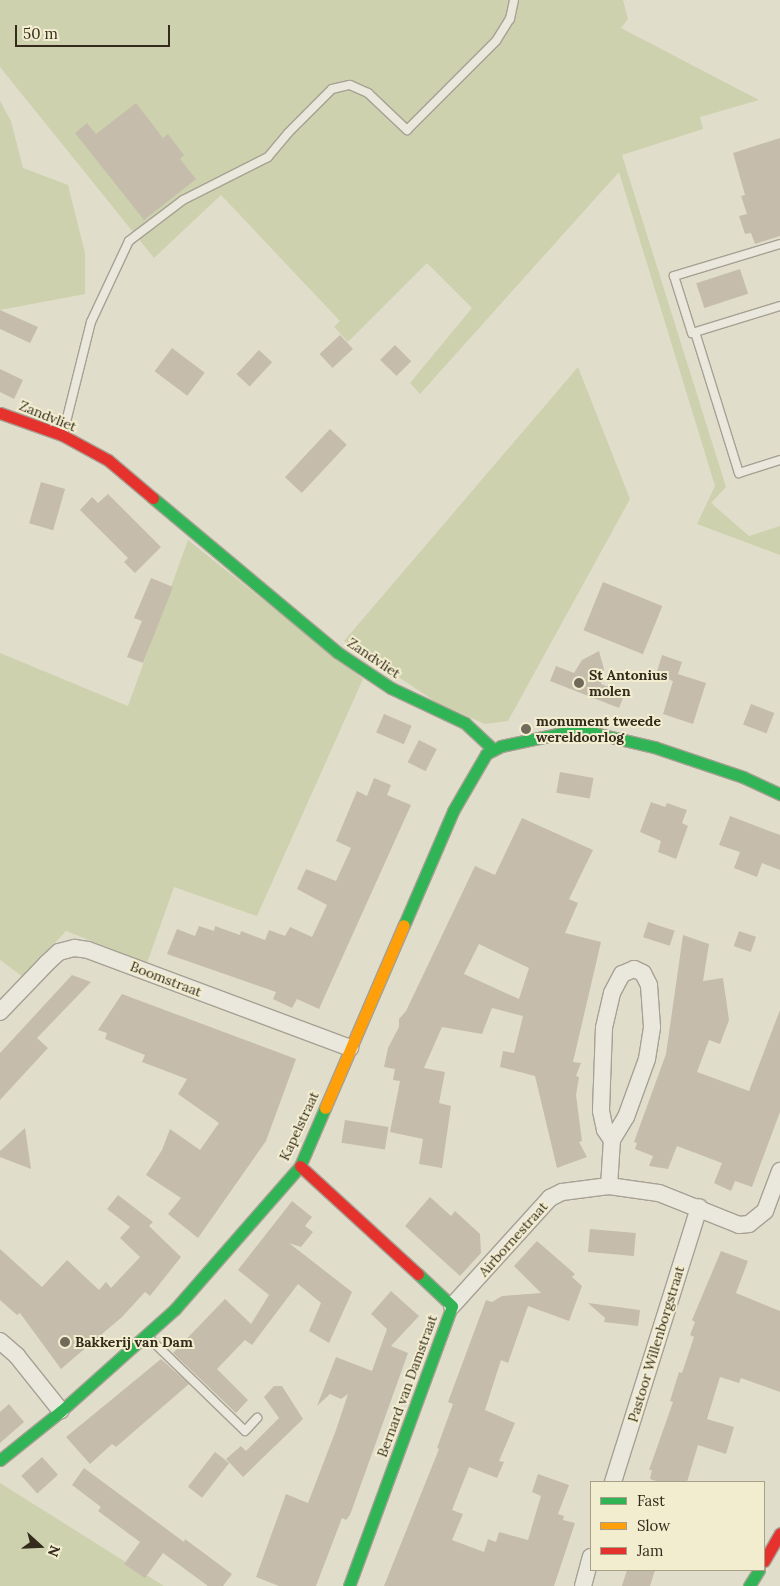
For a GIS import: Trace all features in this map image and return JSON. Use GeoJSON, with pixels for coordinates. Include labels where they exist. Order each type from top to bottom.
{"type":"FeatureCollection","features":[{"type":"Feature","properties":{"kind":"street","name":"Zandvliet"},"geometry":{"type":"LineString","coordinates":[[0,413],[62,436],[122,471],[352,663],[407,697],[465,724],[493,749]]}},
{"type":"Feature","properties":{"kind":"street"},"geometry":{"type":"LineString","coordinates":[[493,749],[559,732],[594,733],[654,747],[743,776],[780,794]]}},
{"type":"Feature","properties":{"kind":"street","name":"Kapelstraat"},"geometry":{"type":"LineString","coordinates":[[0,1460],[61,1411],[175,1309],[300,1166],[452,811],[480,763],[493,749]]}},
{"type":"Feature","properties":{"kind":"street","name":"Boomstraat"},"geometry":{"type":"LineString","coordinates":[[0,1012],[47,963],[60,952],[74,948],[88,950],[350,1048]]}},
{"type":"Feature","properties":{"kind":"street"},"geometry":{"type":"LineString","coordinates":[[609,1186],[612,1140],[626,1117],[647,1059],[652,1027],[649,985],[643,973],[634,969],[622,974],[612,993],[604,1028],[601,1112],[605,1130],[612,1140]]}},
{"type":"Feature","properties":{"kind":"street","name":"Bernard van Damstraat"},"geometry":{"type":"LineString","coordinates":[[300,1166],[452,1306],[348,1586]]}},
{"type":"Feature","properties":{"kind":"street","name":"Airbornestraat"},"geometry":{"type":"LineString","coordinates":[[452,1306],[550,1198],[562,1192],[609,1186],[659,1193],[700,1207],[740,1225],[749,1224],[765,1211],[780,1171]]}},
{"type":"Feature","properties":{"kind":"street","name":"Pastoor Willenborgstraat"},"geometry":{"type":"LineString","coordinates":[[613,1481],[700,1207]]}},
{"type":"Feature","properties":{"kind":"street"},"geometry":{"type":"LineString","coordinates":[[0,1341],[17,1356],[61,1411]]}},
{"type":"Feature","properties":{"kind":"street"},"geometry":{"type":"LineString","coordinates":[[765,1559],[780,1533]]}},
{"type":"Feature","properties":{"kind":"street"},"geometry":{"type":"LineString","coordinates":[[583,1586],[590,1561]]}},
{"type":"Feature","properties":{"kind":"street"},"geometry":{"type":"LineString","coordinates":[[749,1586],[758,1571]]}},
{"type":"Feature","properties":{"kind":"lane"},"geometry":{"type":"LineString","coordinates":[[62,436],[92,322],[129,241],[183,200],[268,157],[288,132],[332,90],[350,85],[368,93],[407,130],[496,41],[510,19],[514,0]]}},
{"type":"Feature","properties":{"kind":"lane"},"geometry":{"type":"LineString","coordinates":[[780,244],[674,276],[692,333],[780,306]]}},
{"type":"Feature","properties":{"kind":"lane"},"geometry":{"type":"LineString","coordinates":[[695,332],[739,473],[780,460]]}},
{"type":"Feature","properties":{"kind":"lane"},"geometry":{"type":"LineString","coordinates":[[146,1335],[245,1431],[257,1418]]}},
{"type":"Feature","properties":{"kind":"green space"},"geometry":{"type":"Polygon","coordinates":[[[0,0],[623,0],[628,19],[621,28],[759,100],[700,117],[703,129],[622,155],[726,487],[711,503],[749,536],[780,526],[780,555],[697,524],[715,486],[619,172],[420,394],[410,383],[472,308],[427,263],[348,342],[334,327],[340,321],[221,195],[154,258],[0,67],[0,0]]]}},
{"type":"Feature","properties":{"kind":"green space"},"geometry":{"type":"Polygon","coordinates":[[[0,101],[11,121],[23,168],[68,185],[85,253],[85,294],[0,310],[0,101]]]}},
{"type":"Feature","properties":{"kind":"green space"},"geometry":{"type":"Polygon","coordinates":[[[578,367],[630,499],[508,721],[485,724],[436,702],[344,641],[578,367]]]}},
{"type":"Feature","properties":{"kind":"green space"},"geometry":{"type":"Polygon","coordinates":[[[188,540],[363,679],[257,916],[174,887],[147,963],[66,931],[23,977],[0,960],[0,653],[128,706],[188,540]]]}},
{"type":"Feature","properties":{"kind":"green space"},"geometry":{"type":"Polygon","coordinates":[[[0,1483],[164,1586],[0,1586],[0,1483]]]}},
{"type":"Feature","properties":{"kind":"building"},"geometry":{"type":"Polygon","coordinates":[[[136,103],[163,138],[168,134],[184,155],[180,159],[196,179],[144,220],[75,133],[87,123],[96,134],[136,103]]]}},
{"type":"Feature","properties":{"kind":"building"},"geometry":{"type":"Polygon","coordinates":[[[780,138],[780,236],[755,244],[751,233],[745,234],[739,216],[747,214],[741,196],[745,195],[733,153],[780,138]]]}},
{"type":"Feature","properties":{"kind":"building"},"geometry":{"type":"Polygon","coordinates":[[[740,269],[748,294],[704,308],[696,283],[740,269]]]}},
{"type":"Feature","properties":{"kind":"building"},"geometry":{"type":"Polygon","coordinates":[[[0,310],[38,327],[30,343],[0,329],[0,310]]]}},
{"type":"Feature","properties":{"kind":"building"},"geometry":{"type":"Polygon","coordinates":[[[340,335],[353,349],[332,368],[320,354],[340,335]]]}},
{"type":"Feature","properties":{"kind":"building"},"geometry":{"type":"Polygon","coordinates":[[[395,345],[411,361],[396,376],[380,360],[395,345]]]}},
{"type":"Feature","properties":{"kind":"building"},"geometry":{"type":"Polygon","coordinates":[[[172,348],[205,373],[187,396],[155,371],[172,348]]]}},
{"type":"Feature","properties":{"kind":"building"},"geometry":{"type":"Polygon","coordinates":[[[259,350],[272,362],[250,386],[236,374],[259,350]]]}},
{"type":"Feature","properties":{"kind":"building"},"geometry":{"type":"Polygon","coordinates":[[[0,369],[23,380],[14,399],[0,392],[0,369]]]}},
{"type":"Feature","properties":{"kind":"building"},"geometry":{"type":"Polygon","coordinates":[[[330,429],[347,445],[302,493],[285,477],[330,429]]]}},
{"type":"Feature","properties":{"kind":"building"},"geometry":{"type":"Polygon","coordinates":[[[41,482],[65,489],[53,530],[29,523],[41,482]]]}},
{"type":"Feature","properties":{"kind":"building"},"geometry":{"type":"Polygon","coordinates":[[[108,494],[161,547],[135,573],[124,562],[128,558],[80,510],[92,497],[98,503],[108,494]]]}},
{"type":"Feature","properties":{"kind":"building"},"geometry":{"type":"Polygon","coordinates":[[[151,578],[173,587],[143,663],[127,657],[142,621],[134,618],[151,578]]]}},
{"type":"Feature","properties":{"kind":"building"},"geometry":{"type":"Polygon","coordinates":[[[603,582],[662,606],[643,654],[584,630],[603,582]]]}},
{"type":"Feature","properties":{"kind":"building","name":"St Antonius molen"},"geometry":{"type":"Polygon","coordinates":[[[599,651],[604,669],[601,684],[625,693],[619,708],[550,681],[556,666],[574,673],[582,660],[599,651]]]}},
{"type":"Feature","properties":{"kind":"building"},"geometry":{"type":"Polygon","coordinates":[[[662,655],[682,662],[678,674],[706,683],[693,724],[663,714],[673,681],[656,675],[662,655]]]}},
{"type":"Feature","properties":{"kind":"building"},"geometry":{"type":"Polygon","coordinates":[[[751,704],[774,713],[766,733],[743,725],[751,704]]]}},
{"type":"Feature","properties":{"kind":"building"},"geometry":{"type":"Polygon","coordinates":[[[384,714],[412,726],[404,744],[376,732],[384,714]]]}},
{"type":"Feature","properties":{"kind":"building"},"geometry":{"type":"Polygon","coordinates":[[[419,740],[437,749],[425,771],[408,762],[419,740]]]}},
{"type":"Feature","properties":{"kind":"building"},"geometry":{"type":"Polygon","coordinates":[[[560,772],[593,778],[590,799],[556,793],[560,772]]]}},
{"type":"Feature","properties":{"kind":"building"},"geometry":{"type":"Polygon","coordinates":[[[374,778],[391,785],[387,795],[411,805],[319,1009],[297,999],[292,1008],[273,999],[276,992],[167,954],[177,929],[195,936],[199,926],[214,931],[215,926],[240,935],[241,931],[265,940],[269,930],[285,936],[290,927],[312,937],[327,905],[297,889],[306,869],[336,881],[351,848],[336,841],[357,791],[367,796],[374,778]]]}},
{"type":"Feature","properties":{"kind":"building"},"geometry":{"type":"Polygon","coordinates":[[[651,802],[665,807],[667,803],[687,810],[682,823],[688,826],[676,859],[658,852],[661,841],[640,832],[651,802]]]}},
{"type":"Feature","properties":{"kind":"building"},"geometry":{"type":"Polygon","coordinates":[[[730,816],[780,835],[780,870],[762,863],[757,877],[734,868],[740,852],[719,845],[730,816]]]}},
{"type":"Feature","properties":{"kind":"building"},"geometry":{"type":"Polygon","coordinates":[[[522,818],[593,850],[569,899],[578,903],[565,933],[601,942],[573,1062],[581,1063],[576,1076],[579,1077],[576,1095],[582,1141],[579,1142],[587,1157],[557,1168],[535,1076],[500,1067],[503,1051],[514,1053],[523,1016],[492,1008],[482,1034],[442,1027],[424,1068],[445,1072],[439,1103],[451,1106],[442,1168],[419,1164],[423,1139],[390,1132],[400,1081],[393,1080],[395,1069],[384,1067],[388,1048],[399,1027],[399,1019],[406,1011],[475,866],[495,875],[522,818]],[[479,944],[464,974],[519,999],[529,968],[479,944]]]}},
{"type":"Feature","properties":{"kind":"building"},"geometry":{"type":"Polygon","coordinates":[[[648,922],[675,931],[670,946],[643,937],[648,922]]]}},
{"type":"Feature","properties":{"kind":"building"},"geometry":{"type":"Polygon","coordinates":[[[739,931],[756,937],[751,952],[734,946],[739,931]]]}},
{"type":"Feature","properties":{"kind":"building"},"geometry":{"type":"Polygon","coordinates":[[[683,935],[709,944],[703,981],[723,978],[729,1020],[720,1044],[709,1040],[697,1072],[749,1091],[780,1010],[780,1112],[752,1187],[735,1181],[731,1191],[714,1183],[722,1163],[677,1146],[668,1169],[649,1166],[653,1156],[635,1149],[637,1143],[634,1142],[666,1054],[683,935]]]}},
{"type":"Feature","properties":{"kind":"building"},"geometry":{"type":"Polygon","coordinates":[[[72,975],[91,982],[37,1038],[48,1048],[0,1100],[0,1053],[72,975]]]}},
{"type":"Feature","properties":{"kind":"building"},"geometry":{"type":"Polygon","coordinates":[[[122,994],[296,1059],[266,1141],[198,1238],[168,1214],[181,1198],[146,1175],[162,1150],[170,1129],[200,1150],[219,1123],[178,1094],[187,1079],[142,1062],[145,1055],[105,1039],[107,1033],[98,1030],[122,994]]]}},
{"type":"Feature","properties":{"kind":"building"},"geometry":{"type":"Polygon","coordinates":[[[345,1120],[388,1127],[385,1150],[341,1143],[345,1120]]]}},
{"type":"Feature","properties":{"kind":"building"},"geometry":{"type":"Polygon","coordinates":[[[25,1128],[31,1169],[0,1157],[0,1151],[25,1128]]]}},
{"type":"Feature","properties":{"kind":"building"},"geometry":{"type":"Polygon","coordinates":[[[118,1195],[153,1222],[149,1226],[181,1257],[150,1296],[145,1292],[122,1317],[61,1369],[20,1313],[17,1315],[0,1300],[0,1249],[42,1287],[67,1260],[99,1290],[106,1282],[111,1288],[140,1257],[120,1238],[130,1227],[107,1209],[118,1195]]]}},
{"type":"Feature","properties":{"kind":"building"},"geometry":{"type":"Polygon","coordinates":[[[430,1197],[451,1216],[455,1211],[480,1234],[481,1253],[460,1276],[405,1226],[430,1197]]]}},
{"type":"Feature","properties":{"kind":"building"},"geometry":{"type":"Polygon","coordinates":[[[292,1201],[312,1217],[305,1226],[313,1232],[301,1247],[289,1243],[352,1292],[329,1343],[309,1331],[321,1303],[298,1284],[252,1345],[245,1340],[217,1369],[248,1400],[236,1413],[173,1353],[225,1299],[251,1324],[269,1295],[238,1270],[292,1201]]]}},
{"type":"Feature","properties":{"kind":"building"},"geometry":{"type":"Polygon","coordinates":[[[590,1229],[636,1233],[634,1256],[588,1252],[590,1229]]]}},
{"type":"Feature","properties":{"kind":"building"},"geometry":{"type":"Polygon","coordinates":[[[537,1241],[575,1274],[572,1277],[582,1286],[569,1321],[528,1306],[508,1363],[501,1360],[485,1410],[515,1423],[499,1461],[504,1462],[497,1478],[469,1467],[452,1510],[463,1514],[452,1540],[484,1552],[488,1539],[496,1542],[499,1532],[528,1540],[541,1496],[532,1492],[538,1474],[569,1485],[558,1514],[564,1516],[563,1520],[575,1523],[554,1586],[384,1586],[439,1449],[437,1448],[453,1404],[448,1402],[486,1300],[492,1302],[502,1296],[541,1293],[514,1266],[537,1241]]]}},
{"type":"Feature","properties":{"kind":"building"},"geometry":{"type":"Polygon","coordinates":[[[721,1251],[748,1261],[736,1293],[780,1311],[780,1392],[741,1378],[739,1383],[720,1377],[707,1419],[734,1427],[726,1454],[698,1445],[687,1481],[656,1481],[650,1479],[652,1470],[649,1470],[673,1402],[670,1401],[679,1372],[682,1373],[694,1337],[690,1335],[695,1322],[692,1320],[721,1251]]]}},
{"type":"Feature","properties":{"kind":"building"},"geometry":{"type":"Polygon","coordinates":[[[391,1291],[419,1316],[391,1346],[408,1353],[350,1515],[346,1520],[342,1518],[316,1586],[279,1586],[256,1577],[286,1494],[308,1503],[336,1430],[348,1394],[341,1399],[330,1394],[317,1406],[336,1357],[372,1371],[387,1329],[371,1314],[391,1291]]]}},
{"type":"Feature","properties":{"kind":"building"},"geometry":{"type":"Polygon","coordinates":[[[588,1303],[640,1310],[638,1326],[604,1322],[605,1318],[588,1303]]]}},
{"type":"Feature","properties":{"kind":"building"},"geometry":{"type":"Polygon","coordinates":[[[161,1359],[189,1384],[116,1447],[112,1444],[90,1464],[66,1437],[161,1359]]]}},
{"type":"Feature","properties":{"kind":"building"},"geometry":{"type":"Polygon","coordinates":[[[274,1386],[282,1386],[303,1419],[243,1477],[226,1459],[241,1446],[246,1451],[279,1418],[264,1397],[274,1386]]]}},
{"type":"Feature","properties":{"kind":"building"},"geometry":{"type":"Polygon","coordinates":[[[9,1404],[24,1422],[0,1443],[0,1412],[9,1404]]]}},
{"type":"Feature","properties":{"kind":"building"},"geometry":{"type":"Polygon","coordinates":[[[215,1452],[229,1463],[202,1498],[188,1487],[215,1452]]]}},
{"type":"Feature","properties":{"kind":"building"},"geometry":{"type":"Polygon","coordinates":[[[42,1457],[58,1475],[37,1494],[21,1476],[42,1457]]]}},
{"type":"Feature","properties":{"kind":"building"},"geometry":{"type":"Polygon","coordinates":[[[84,1468],[184,1542],[185,1539],[232,1574],[223,1586],[208,1586],[163,1553],[145,1578],[124,1564],[140,1542],[98,1511],[101,1507],[72,1485],[84,1468]]]}},
{"type":"Feature","properties":{"kind":"building"},"geometry":{"type":"Polygon","coordinates":[[[627,1571],[655,1571],[650,1586],[622,1586],[627,1571]]]}},
{"type":"Feature","properties":{"kind":"traffic: fast"},"geometry":{"type":"LineString","coordinates":[[153,498],[337,652],[391,688],[465,723],[493,749]]}},
{"type":"Feature","properties":{"kind":"traffic: fast"},"geometry":{"type":"LineString","coordinates":[[404,925],[453,811],[486,754],[501,746],[572,731],[594,733],[654,747],[743,777],[780,794]]}},
{"type":"Feature","properties":{"kind":"traffic: fast"},"geometry":{"type":"LineString","coordinates":[[0,1460],[61,1411],[175,1309],[300,1166],[325,1108]]}},
{"type":"Feature","properties":{"kind":"traffic: fast"},"geometry":{"type":"LineString","coordinates":[[349,1586],[452,1306],[418,1274]]}},
{"type":"Feature","properties":{"kind":"traffic: fast"},"geometry":{"type":"LineString","coordinates":[[749,1586],[758,1571]]}},
{"type":"Feature","properties":{"kind":"traffic: slow"},"geometry":{"type":"LineString","coordinates":[[325,1108],[404,925]]}},
{"type":"Feature","properties":{"kind":"traffic: jam"},"geometry":{"type":"LineString","coordinates":[[0,413],[62,435],[108,460],[153,498]]}},
{"type":"Feature","properties":{"kind":"traffic: jam"},"geometry":{"type":"LineString","coordinates":[[300,1166],[418,1274]]}},
{"type":"Feature","properties":{"kind":"traffic: jam"},"geometry":{"type":"LineString","coordinates":[[765,1559],[780,1533]]}},
{"type":"Feature","properties":{"kind":"place","name":"St Antonius molen"},"geometry":{"type":"Point","coordinates":[579,683]}},
{"type":"Feature","properties":{"kind":"place","name":"monument tweede wereldoorlog"},"geometry":{"type":"Point","coordinates":[526,729]}},
{"type":"Feature","properties":{"kind":"place","name":"Bakkerij van Dam"},"geometry":{"type":"Point","coordinates":[65,1342]}}]}
